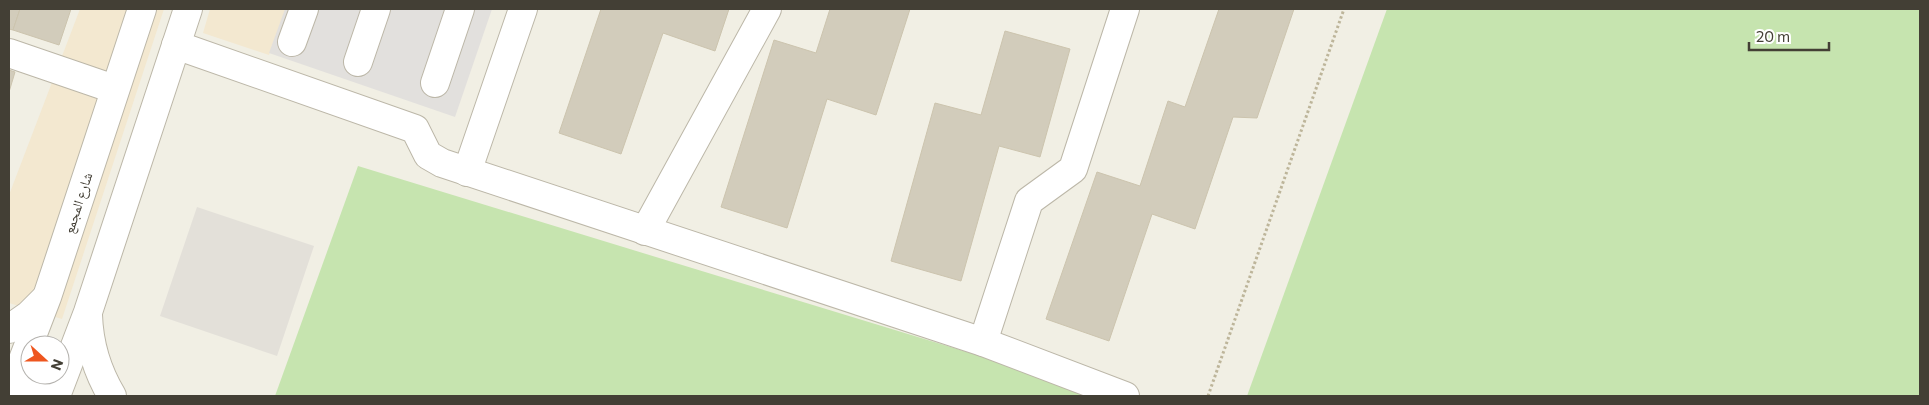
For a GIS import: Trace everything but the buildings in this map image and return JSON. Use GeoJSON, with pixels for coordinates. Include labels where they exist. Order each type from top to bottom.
{"type":"FeatureCollection","features":[{"type":"Feature","properties":{"kind":"street","name":"شارع المجمع"},"geometry":{"type":"LineString","coordinates":[[27,390],[39,321],[114,89],[142,9]]}},
{"type":"Feature","properties":{"kind":"street","name":"شارع المجمع"},"geometry":{"type":"LineString","coordinates":[[27,390],[78,337],[88,312],[188,9]]}},
{"type":"Feature","properties":{"kind":"street"},"geometry":{"type":"LineString","coordinates":[[292,42],[304,9]]}},
{"type":"Feature","properties":{"kind":"street"},"geometry":{"type":"LineString","coordinates":[[358,62],[376,9]]}},
{"type":"Feature","properties":{"kind":"street"},"geometry":{"type":"LineString","coordinates":[[435,83],[460,9]]}},
{"type":"Feature","properties":{"kind":"street"},"geometry":{"type":"LineString","coordinates":[[467,172],[523,9]]}},
{"type":"Feature","properties":{"kind":"street"},"geometry":{"type":"LineString","coordinates":[[645,231],[767,9]]}},
{"type":"Feature","properties":{"kind":"street"},"geometry":{"type":"LineString","coordinates":[[983,342],[1029,201],[1073,169],[1125,9]]}},
{"type":"Feature","properties":{"kind":"street"},"geometry":{"type":"LineString","coordinates":[[176,45],[415,129],[428,155],[442,163],[983,342],[1125,396]]}},
{"type":"Feature","properties":{"kind":"street"},"geometry":{"type":"LineString","coordinates":[[9,53],[114,89]]}},
{"type":"Feature","properties":{"kind":"street"},"geometry":{"type":"LineString","coordinates":[[9,329],[29,315],[39,321],[46,318],[51,327],[59,332],[70,334],[88,312]]}},
{"type":"Feature","properties":{"kind":"street"},"geometry":{"type":"LineString","coordinates":[[88,312],[92,351],[98,370],[112,396]]}},
{"type":"Feature","properties":{"kind":"street"},"geometry":{"type":"LineString","coordinates":[[70,348],[78,337]]}},
{"type":"Feature","properties":{"kind":"path"},"geometry":{"type":"LineString","coordinates":[[1208,396],[1344,9]]}},
{"type":"Feature","properties":{"kind":"shaded area"},"geometry":{"type":"Polygon","coordinates":[[[80,9],[164,9],[62,319],[9,303],[9,195],[80,9]]]}},
{"type":"Feature","properties":{"kind":"shaded area"},"geometry":{"type":"Polygon","coordinates":[[[210,9],[286,9],[269,55],[203,33],[210,9]]]}},
{"type":"Feature","properties":{"kind":"shaded area"},"geometry":{"type":"Polygon","coordinates":[[[285,9],[492,9],[455,117],[269,53],[285,9]]]}},
{"type":"Feature","properties":{"kind":"shaded area"},"geometry":{"type":"Polygon","coordinates":[[[197,207],[314,246],[277,356],[160,316],[197,207]]]}},
{"type":"Feature","properties":{"kind":"green space"},"geometry":{"type":"Polygon","coordinates":[[[1387,9],[1920,9],[1920,396],[1247,396],[1387,9]]]}},
{"type":"Feature","properties":{"kind":"green space"},"geometry":{"type":"Polygon","coordinates":[[[358,166],[1111,396],[275,396],[358,166]]]}}]}
